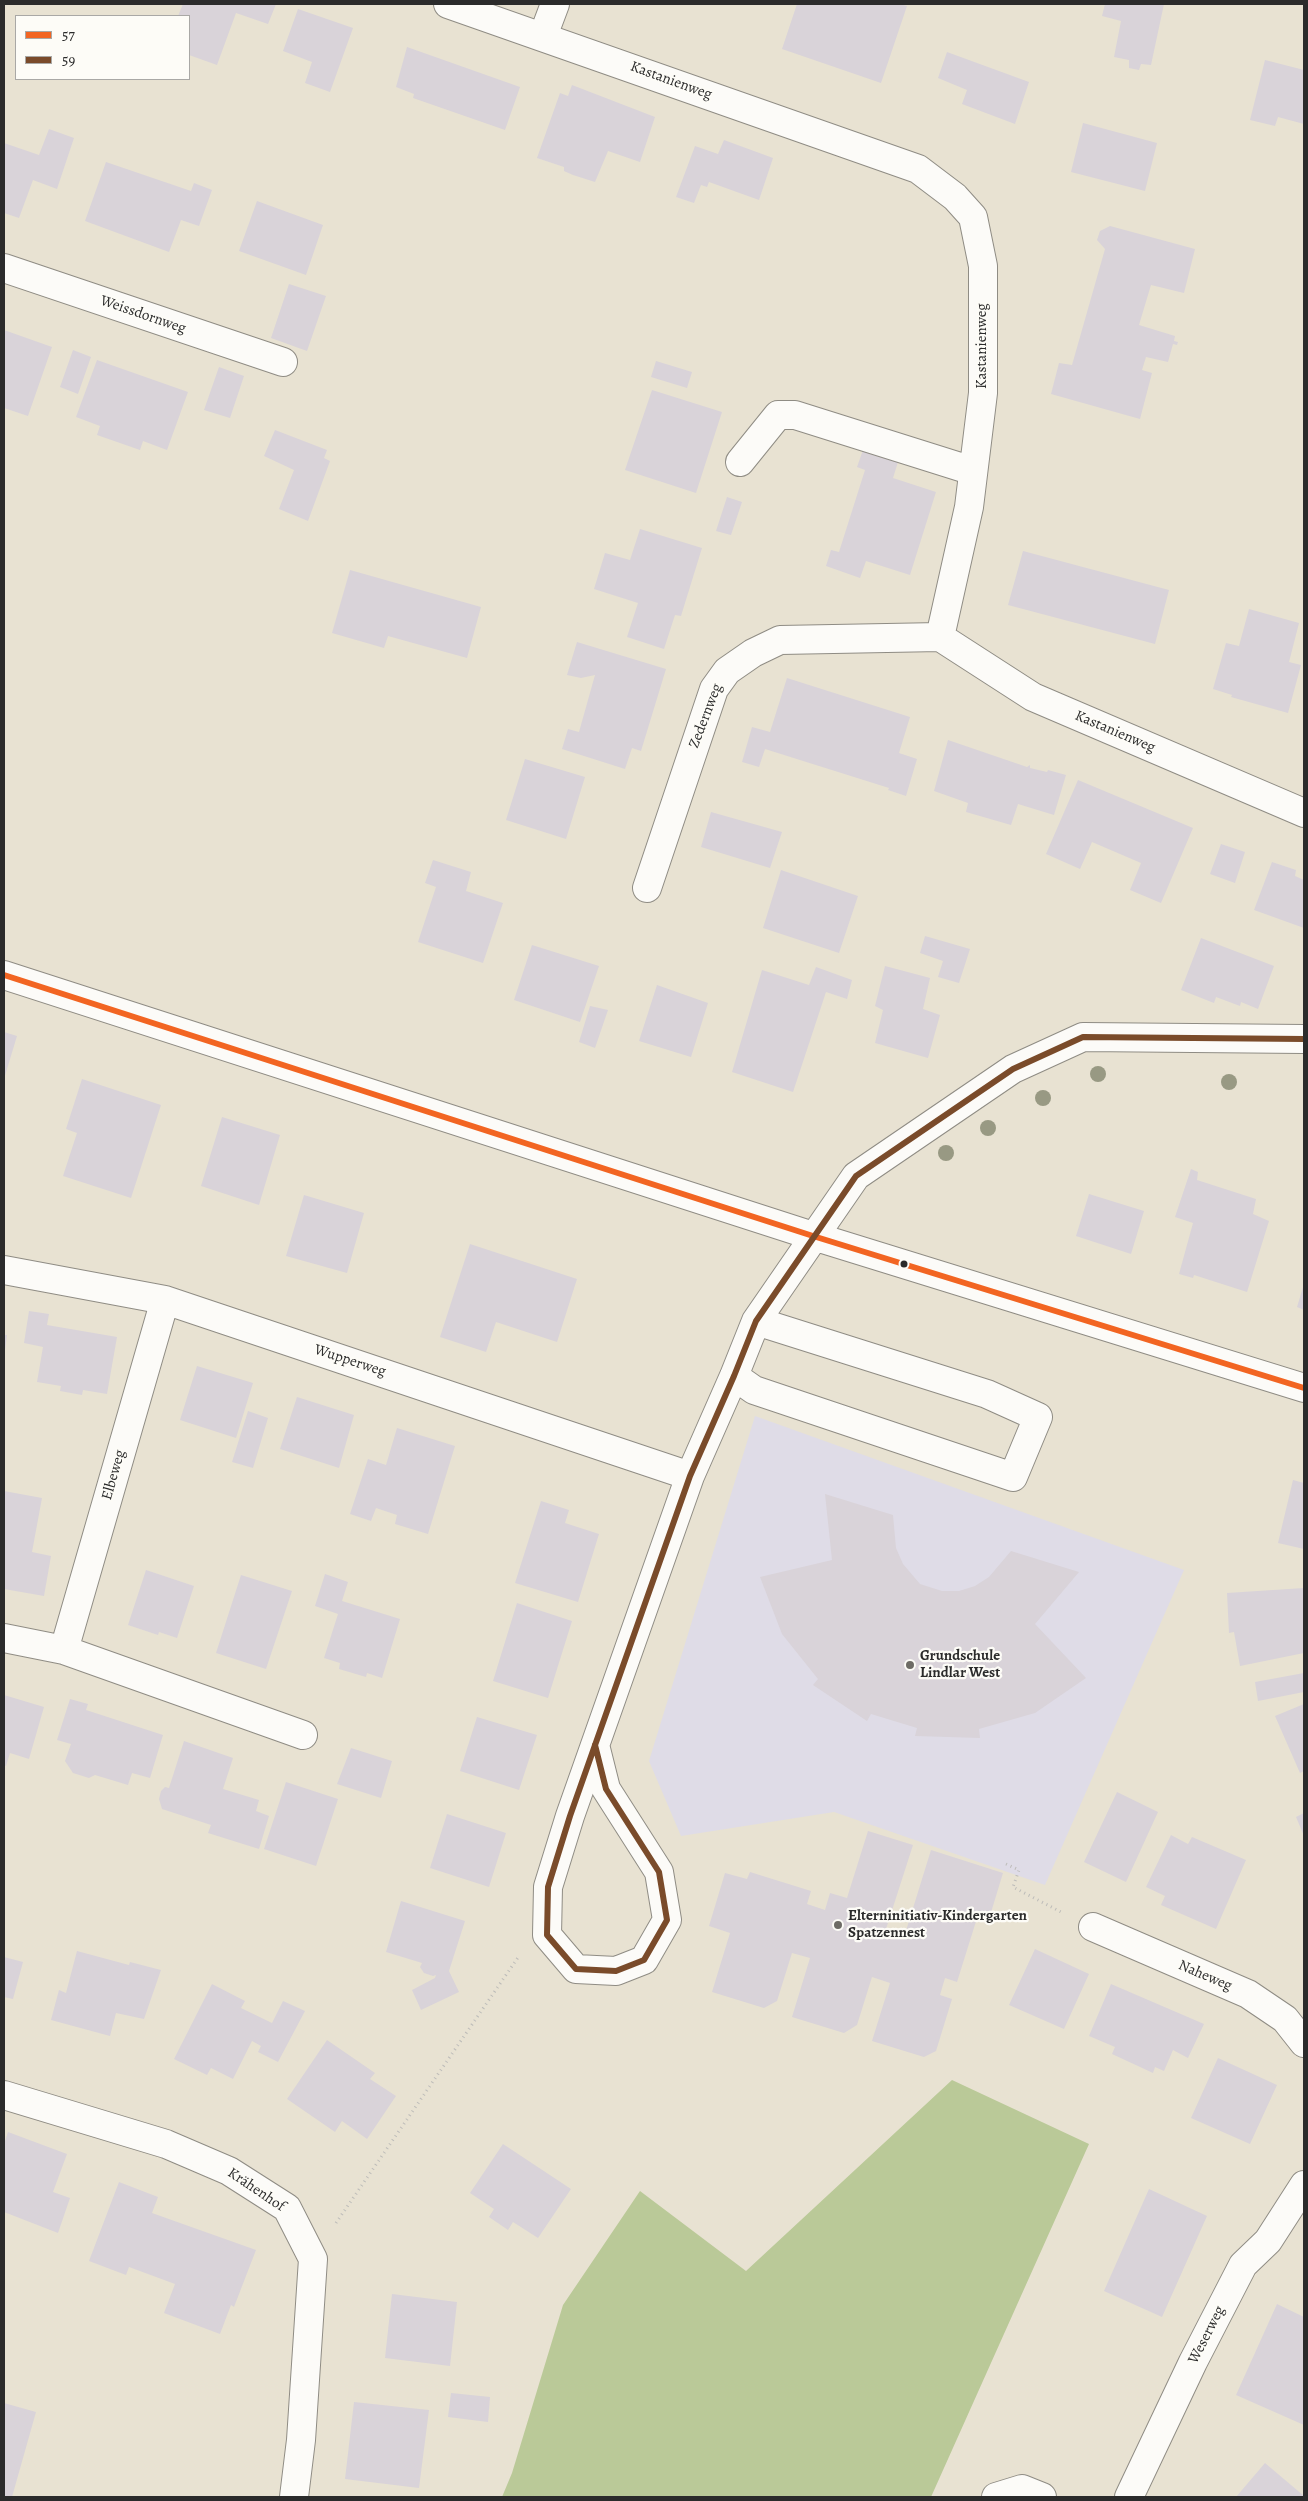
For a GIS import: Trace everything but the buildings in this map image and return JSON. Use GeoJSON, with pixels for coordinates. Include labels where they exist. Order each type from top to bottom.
{"type":"FeatureCollection","features":[{"type":"Feature","properties":{"kind":"street","name":"Kastanienweg"},"geometry":{"type":"LineString","coordinates":[[448,4],[918,169],[955,197],[973,217],[983,266],[983,393],[968,506],[940,637],[1033,696],[1304,813]]}},
{"type":"Feature","properties":{"kind":"street"},"geometry":{"type":"LineString","coordinates":[[543,36],[555,4]]}},
{"type":"Feature","properties":{"kind":"street","name":"Weissdornweg"},"geometry":{"type":"LineString","coordinates":[[4,268],[283,362]]}},
{"type":"Feature","properties":{"kind":"street"},"geometry":{"type":"LineString","coordinates":[[740,462],[778,415],[795,415],[973,471]]}},
{"type":"Feature","properties":{"kind":"street","name":"Zedernweg"},"geometry":{"type":"LineString","coordinates":[[647,888],[714,689],[726,671],[753,653],[780,640],[940,637]]}},
{"type":"Feature","properties":{"kind":"street"},"geometry":{"type":"LineString","coordinates":[[4,975],[813,1236],[1304,1388]]}},
{"type":"Feature","properties":{"kind":"street"},"geometry":{"type":"LineString","coordinates":[[595,1745],[606,1789],[659,1872],[667,1920],[644,1960],[616,1971],[576,1969],[547,1935],[548,1887],[570,1816],[595,1745],[690,1476],[756,1321],[856,1176],[1013,1068],[1083,1037],[1304,1039]]}},
{"type":"Feature","properties":{"kind":"street","name":"Wupperweg"},"geometry":{"type":"LineString","coordinates":[[4,1270],[165,1300],[690,1476]]}},
{"type":"Feature","properties":{"kind":"street","name":"Elbeweg"},"geometry":{"type":"LineString","coordinates":[[64,1650],[165,1300]]}},
{"type":"Feature","properties":{"kind":"street"},"geometry":{"type":"LineString","coordinates":[[734,1376],[754,1390],[1013,1477],[1038,1417],[987,1394],[756,1321]]}},
{"type":"Feature","properties":{"kind":"street"},"geometry":{"type":"LineString","coordinates":[[4,1638],[64,1650],[303,1735]]}},
{"type":"Feature","properties":{"kind":"street","name":"Naheweg"},"geometry":{"type":"LineString","coordinates":[[1093,1928],[1248,1994],[1285,2019],[1304,2043]]}},
{"type":"Feature","properties":{"kind":"street","name":"Krähenhof"},"geometry":{"type":"LineString","coordinates":[[4,2095],[166,2144],[229,2171],[287,2208],[313,2260]]}},
{"type":"Feature","properties":{"kind":"street","name":"Weserweg"},"geometry":{"type":"LineString","coordinates":[[1129,2497],[1193,2362],[1243,2265],[1268,2240],[1304,2185]]}},
{"type":"Feature","properties":{"kind":"street"},"geometry":{"type":"LineString","coordinates":[[294,2497],[313,2260]]}},
{"type":"Feature","properties":{"kind":"street"},"geometry":{"type":"LineString","coordinates":[[996,2497],[1022,2489],[1042,2497]]}},
{"type":"Feature","properties":{"kind":"path"},"geometry":{"type":"LineString","coordinates":[[1006,1864],[1019,1870],[1013,1887],[1093,1928]]}},
{"type":"Feature","properties":{"kind":"path"},"geometry":{"type":"LineString","coordinates":[[313,2260],[520,1953],[547,1935]]}},
{"type":"Feature","properties":{"kind":"shaded area","name":"Grundschule Lindlar West"},"geometry":{"type":"Polygon","coordinates":[[[755,1416],[1184,1570],[1045,1885],[834,1812],[681,1836],[649,1761],[755,1416]]]}},
{"type":"Feature","properties":{"kind":"green space"},"geometry":{"type":"Polygon","coordinates":[[[952,2080],[1089,2144],[931,2497],[502,2497],[512,2473],[563,2305],[640,2191],[746,2271],[952,2080]]]}},
{"type":"Feature","properties":{"kind":"transit line","name":"57"},"geometry":{"type":"LineString","coordinates":[[4,975],[813,1236],[1304,1388]]}},
{"type":"Feature","properties":{"kind":"transit line","name":"59"},"geometry":{"type":"LineString","coordinates":[[595,1745],[606,1789],[659,1872],[667,1920],[644,1960],[616,1971],[576,1969],[547,1935],[548,1887],[570,1816],[690,1476],[756,1321],[856,1176],[1013,1069],[1083,1037],[1304,1039]]}},
{"type":"Feature","properties":{"kind":"place","name":"Grundschule Lindlar West"},"geometry":{"type":"Point","coordinates":[910,1665]}},
{"type":"Feature","properties":{"kind":"place","name":"Elterninitiativ-Kindergarten Spatzennest"},"geometry":{"type":"Point","coordinates":[838,1925]}}]}
